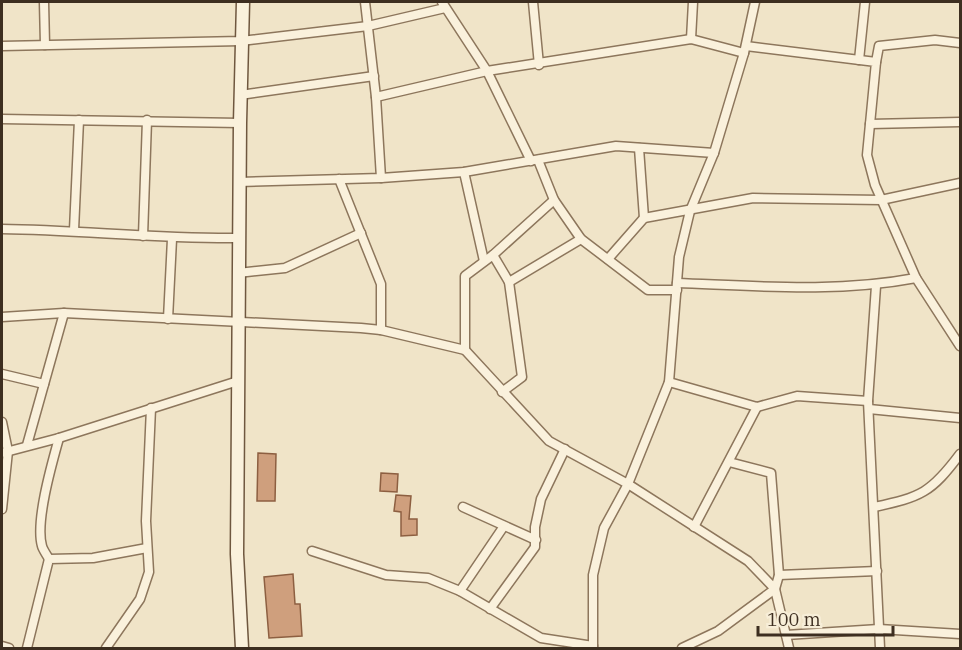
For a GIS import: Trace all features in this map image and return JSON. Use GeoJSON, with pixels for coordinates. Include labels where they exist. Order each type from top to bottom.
{"type":"FeatureCollection","features":[{"type":"Feature","properties":{"kind":"main road"},"geometry":{"type":"LineString","coordinates":[[242,648],[237,554],[238,238],[243,2]]}},
{"type":"Feature","properties":{"kind":"street"},"geometry":{"type":"LineString","coordinates":[[44,2],[45,45]]}},
{"type":"Feature","properties":{"kind":"street"},"geometry":{"type":"LineString","coordinates":[[365,2],[376,96],[381,178]]}},
{"type":"Feature","properties":{"kind":"street"},"geometry":{"type":"LineString","coordinates":[[533,2],[539,64]]}},
{"type":"Feature","properties":{"kind":"street"},"geometry":{"type":"LineString","coordinates":[[691,39],[693,2]]}},
{"type":"Feature","properties":{"kind":"street"},"geometry":{"type":"LineString","coordinates":[[312,551],[386,575],[428,578],[460,591],[541,638],[593,647],[593,575],[604,528],[628,484],[669,382],[679,257],[690,211],[714,153],[745,49],[755,2]]}},
{"type":"Feature","properties":{"kind":"street"},"geometry":{"type":"LineString","coordinates":[[859,60],[865,2]]}},
{"type":"Feature","properties":{"kind":"street"},"geometry":{"type":"LineString","coordinates":[[2,46],[241,41],[368,26],[444,5],[488,71],[554,200],[580,239],[648,290],[677,286],[790,288],[876,285],[916,278]]}},
{"type":"Feature","properties":{"kind":"street"},"geometry":{"type":"LineString","coordinates":[[376,96],[488,71],[691,39],[745,49],[876,62]]}},
{"type":"Feature","properties":{"kind":"street"},"geometry":{"type":"LineString","coordinates":[[960,43],[935,40],[879,46],[867,155],[881,200],[916,278],[960,346]]}},
{"type":"Feature","properties":{"kind":"street"},"geometry":{"type":"LineString","coordinates":[[240,95],[374,76]]}},
{"type":"Feature","properties":{"kind":"street"},"geometry":{"type":"LineString","coordinates":[[2,119],[240,123]]}},
{"type":"Feature","properties":{"kind":"street"},"geometry":{"type":"LineString","coordinates":[[74,230],[79,120]]}},
{"type":"Feature","properties":{"kind":"street"},"geometry":{"type":"LineString","coordinates":[[143,236],[147,120]]}},
{"type":"Feature","properties":{"kind":"street"},"geometry":{"type":"LineString","coordinates":[[870,124],[960,122]]}},
{"type":"Feature","properties":{"kind":"street"},"geometry":{"type":"LineString","coordinates":[[239,182],[381,178],[464,172],[616,146],[714,153]]}},
{"type":"Feature","properties":{"kind":"street"},"geometry":{"type":"LineString","coordinates":[[639,148],[644,218]]}},
{"type":"Feature","properties":{"kind":"street"},"geometry":{"type":"LineString","coordinates":[[464,172],[484,261]]}},
{"type":"Feature","properties":{"kind":"street"},"geometry":{"type":"LineString","coordinates":[[339,179],[381,284],[381,330]]}},
{"type":"Feature","properties":{"kind":"street"},"geometry":{"type":"LineString","coordinates":[[608,260],[644,218],[753,198],[881,200],[960,183]]}},
{"type":"Feature","properties":{"kind":"street"},"geometry":{"type":"LineString","coordinates":[[465,350],[465,276],[493,255],[554,200]]}},
{"type":"Feature","properties":{"kind":"street"},"geometry":{"type":"LineString","coordinates":[[2,229],[74,230],[172,239],[238,238]]}},
{"type":"Feature","properties":{"kind":"street"},"geometry":{"type":"LineString","coordinates":[[238,273],[285,268],[361,233]]}},
{"type":"Feature","properties":{"kind":"street"},"geometry":{"type":"LineString","coordinates":[[168,319],[172,239]]}},
{"type":"Feature","properties":{"kind":"street"},"geometry":{"type":"LineString","coordinates":[[509,282],[580,239]]}},
{"type":"Feature","properties":{"kind":"street"},"geometry":{"type":"LineString","coordinates":[[493,255],[509,282],[522,378],[502,392]]}},
{"type":"Feature","properties":{"kind":"street"},"geometry":{"type":"LineString","coordinates":[[876,285],[869,405],[880,648]]}},
{"type":"Feature","properties":{"kind":"street"},"geometry":{"type":"LineString","coordinates":[[27,445],[64,313]]}},
{"type":"Feature","properties":{"kind":"street"},"geometry":{"type":"LineString","coordinates":[[2,317],[64,313],[238,323],[307,324],[381,330],[465,350],[549,441],[628,484],[748,561],[775,589]]}},
{"type":"Feature","properties":{"kind":"street"},"geometry":{"type":"LineString","coordinates":[[2,374],[44,384]]}},
{"type":"Feature","properties":{"kind":"street"},"geometry":{"type":"LineString","coordinates":[[5,452],[59,438],[238,381]]}},
{"type":"Feature","properties":{"kind":"street"},"geometry":{"type":"LineString","coordinates":[[669,382],[757,406],[797,396],[960,418]]}},
{"type":"Feature","properties":{"kind":"street"},"geometry":{"type":"LineString","coordinates":[[694,526],[757,406]]}},
{"type":"Feature","properties":{"kind":"street"},"geometry":{"type":"LineString","coordinates":[[106,648],[140,599],[149,572],[147,548],[151,408]]}},
{"type":"Feature","properties":{"kind":"street"},"geometry":{"type":"LineString","coordinates":[[2,422],[5,452],[2,508]]}},
{"type":"Feature","properties":{"kind":"street"},"geometry":{"type":"LineString","coordinates":[[27,648],[50,559],[42,546],[42,519],[48,477],[59,438]]}},
{"type":"Feature","properties":{"kind":"street"},"geometry":{"type":"LineString","coordinates":[[490,609],[529,558],[536,540],[535,527],[541,499],[565,449]]}},
{"type":"Feature","properties":{"kind":"street"},"geometry":{"type":"LineString","coordinates":[[874,507],[914,499],[939,482],[960,454]]}},
{"type":"Feature","properties":{"kind":"street"},"geometry":{"type":"LineString","coordinates":[[729,462],[771,473],[779,575],[775,589],[789,648]]}},
{"type":"Feature","properties":{"kind":"street"},"geometry":{"type":"LineString","coordinates":[[463,507],[536,540]]}},
{"type":"Feature","properties":{"kind":"street"},"geometry":{"type":"LineString","coordinates":[[460,591],[504,526]]}},
{"type":"Feature","properties":{"kind":"street"},"geometry":{"type":"LineString","coordinates":[[50,559],[93,558],[147,548]]}},
{"type":"Feature","properties":{"kind":"street"},"geometry":{"type":"LineString","coordinates":[[779,575],[877,571]]}},
{"type":"Feature","properties":{"kind":"street"},"geometry":{"type":"LineString","coordinates":[[682,648],[718,631],[775,589]]}},
{"type":"Feature","properties":{"kind":"street"},"geometry":{"type":"LineString","coordinates":[[786,635],[879,629],[960,634]]}},
{"type":"Feature","properties":{"kind":"street"},"geometry":{"type":"LineString","coordinates":[[2,646],[9,648]]}},
{"type":"Feature","properties":{"kind":"building"},"geometry":{"type":"Polygon","coordinates":[[[258,453],[276,454],[275,501],[257,501],[258,453]]]}},
{"type":"Feature","properties":{"kind":"building"},"geometry":{"type":"Polygon","coordinates":[[[381,473],[398,474],[397,492],[380,491],[381,473]]]}},
{"type":"Feature","properties":{"kind":"building"},"geometry":{"type":"Polygon","coordinates":[[[396,495],[411,496],[409,519],[417,519],[417,535],[401,536],[401,512],[394,511],[396,495]]]}},
{"type":"Feature","properties":{"kind":"building"},"geometry":{"type":"Polygon","coordinates":[[[293,574],[295,604],[300,604],[302,636],[269,638],[264,577],[293,574]]]}}]}
